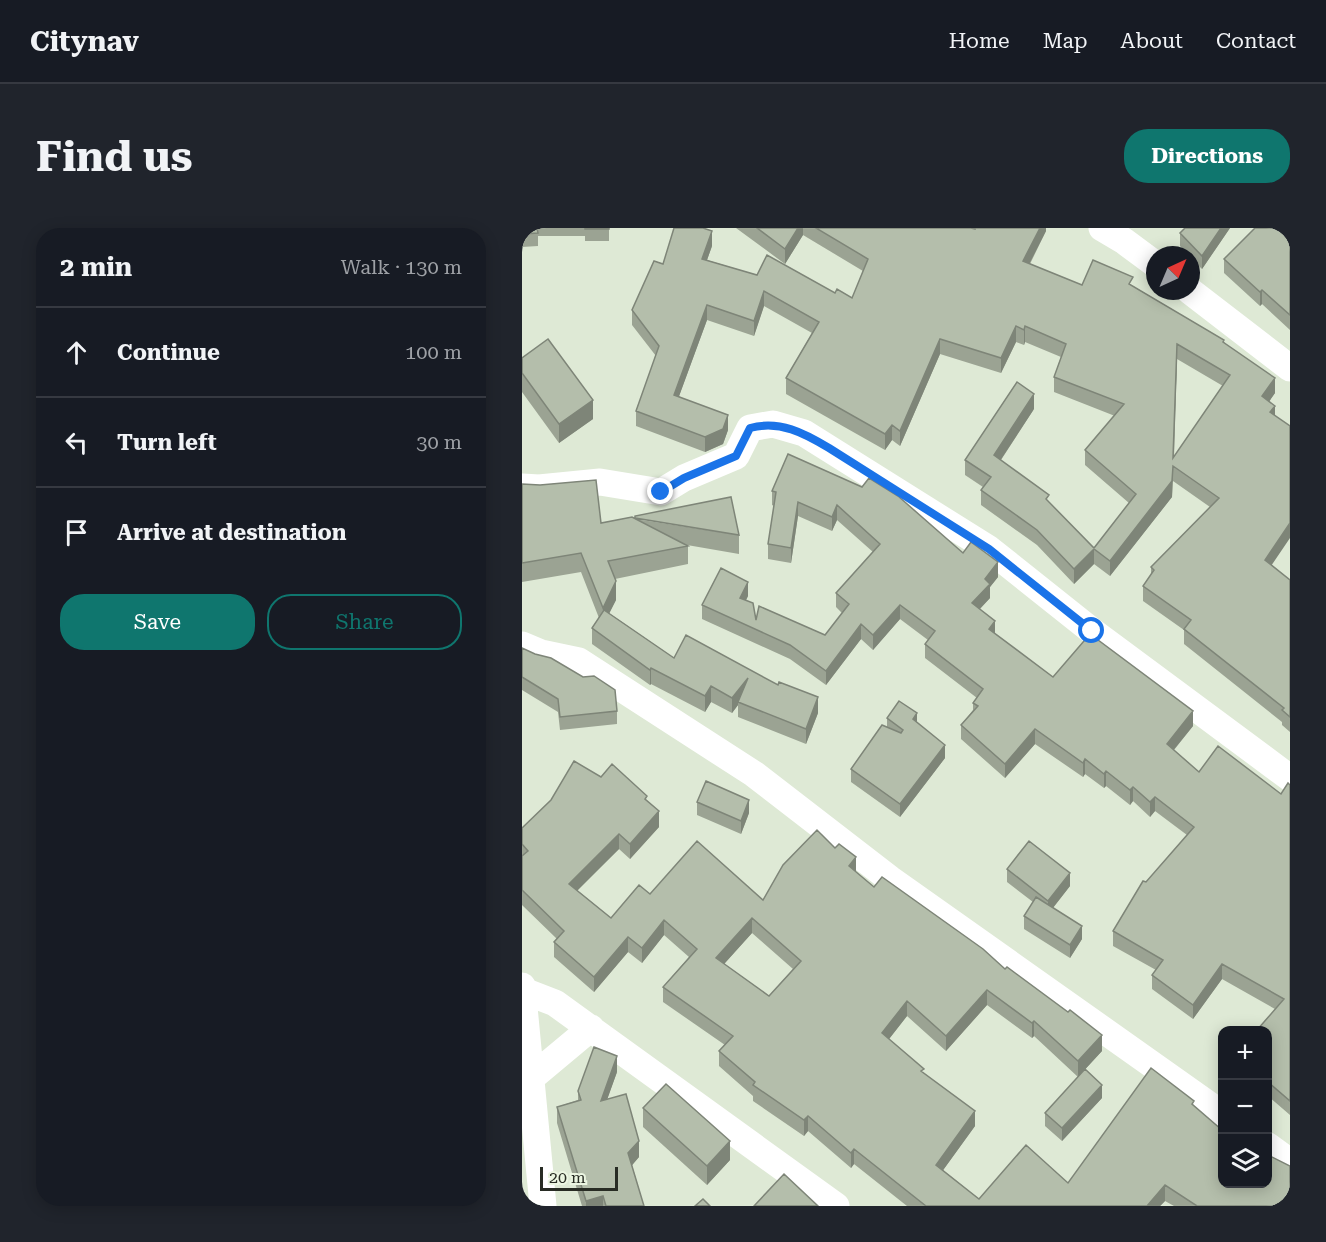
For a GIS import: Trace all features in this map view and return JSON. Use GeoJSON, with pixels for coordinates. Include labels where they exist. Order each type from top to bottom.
{"type":"FeatureCollection","features":[{"type":"Feature","properties":{"kind":"street"},"geometry":{"type":"LineString","coordinates":[[1102,228],[1146,257]]}},
{"type":"Feature","properties":{"kind":"street"},"geometry":{"type":"LineString","coordinates":[[1200,299],[1290,368]]}},
{"type":"Feature","properties":{"kind":"street"},"geometry":{"type":"LineString","coordinates":[[522,487],[538,488],[600,482],[661,492],[684,478],[736,456],[750,428],[773,424],[804,433],[989,549],[1092,631],[1290,778]]}},
{"type":"Feature","properties":{"kind":"street"},"geometry":{"type":"LineString","coordinates":[[522,645],[541,653],[579,660],[754,774],[890,879],[1218,1111]]}},
{"type":"Feature","properties":{"kind":"street"},"geometry":{"type":"LineString","coordinates":[[543,1206],[523,989],[555,1003],[836,1206]]}},
{"type":"Feature","properties":{"kind":"street"},"geometry":{"type":"LineString","coordinates":[[530,1079],[591,1028]]}},
{"type":"Feature","properties":{"kind":"street"},"geometry":{"type":"LineString","coordinates":[[1272,1149],[1290,1162]]}},
{"type":"Feature","properties":{"kind":"building"},"geometry":{"type":"Polygon","coordinates":[[[522,228],[537,228],[538,233],[522,234],[522,228]]]}},
{"type":"Feature","properties":{"kind":"building"},"geometry":{"type":"Polygon","coordinates":[[[609,228],[609,229],[585,229],[609,228]]]}},
{"type":"Feature","properties":{"kind":"building"},"geometry":{"type":"Polygon","coordinates":[[[674,228],[703,228],[712,231],[702,259],[757,275],[767,255],[835,293],[837,289],[852,298],[868,259],[816,228],[1040,228],[1023,261],[1082,285],[1093,260],[1133,277],[1129,284],[1146,294],[1146,300],[1156,300],[1224,340],[1223,342],[1275,378],[1262,396],[1275,406],[1270,412],[1290,426],[1290,523],[1265,560],[1290,580],[1290,717],[1282,710],[1284,708],[1184,629],[1191,620],[1143,586],[1154,570],[1151,567],[1219,498],[1173,466],[1172,481],[1110,561],[1094,549],[1074,569],[1037,530],[981,490],[991,477],[965,460],[1017,382],[1034,394],[994,455],[1049,495],[1046,499],[1094,548],[1136,494],[1085,450],[1124,404],[1054,377],[1066,344],[1025,326],[1024,330],[1016,326],[1001,358],[940,339],[900,431],[892,425],[885,434],[786,378],[819,322],[764,291],[754,321],[707,305],[674,395],[728,415],[723,429],[705,437],[636,411],[659,346],[632,310],[654,261],[663,264],[674,228]],[[1177,344],[1173,458],[1230,375],[1177,344]]]}},
{"type":"Feature","properties":{"kind":"building"},"geometry":{"type":"Polygon","coordinates":[[[757,228],[798,228],[785,249],[757,228]]]}},
{"type":"Feature","properties":{"kind":"building"},"geometry":{"type":"Polygon","coordinates":[[[1185,228],[1221,228],[1202,256],[1200,246],[1192,246],[1180,233],[1185,228]]]}},
{"type":"Feature","properties":{"kind":"building"},"geometry":{"type":"Polygon","coordinates":[[[1255,228],[1290,228],[1290,315],[1262,290],[1260,292],[1224,259],[1255,228]]]}},
{"type":"Feature","properties":{"kind":"building"},"geometry":{"type":"Polygon","coordinates":[[[548,339],[593,400],[559,424],[522,373],[522,358],[548,339]]]}},
{"type":"Feature","properties":{"kind":"building"},"geometry":{"type":"Polygon","coordinates":[[[788,454],[862,487],[869,478],[898,496],[963,553],[971,542],[998,562],[985,579],[990,584],[972,603],[995,621],[989,629],[1053,677],[1090,634],[1193,711],[1167,744],[1199,772],[1218,746],[1281,794],[1288,783],[1290,785],[1290,1101],[1272,1085],[1272,1026],[1260,1026],[1284,999],[1222,964],[1193,1005],[1152,975],[1163,960],[1113,931],[1143,881],[1146,882],[1194,827],[1155,797],[1150,802],[1133,787],[1130,790],[1106,771],[1104,774],[1085,759],[1083,763],[1035,729],[1005,764],[961,725],[978,706],[973,703],[983,689],[925,644],[935,631],[900,605],[873,635],[861,624],[826,671],[790,645],[702,605],[721,568],[748,582],[740,598],[753,603],[756,620],[759,606],[825,635],[849,604],[836,593],[880,544],[837,505],[832,517],[798,502],[791,548],[768,544],[776,492],[772,491],[788,454]]]}},
{"type":"Feature","properties":{"kind":"building"},"geometry":{"type":"Polygon","coordinates":[[[596,480],[601,523],[632,517],[688,546],[608,561],[616,581],[603,608],[581,553],[522,563],[522,484],[540,485],[596,480]]]}},
{"type":"Feature","properties":{"kind":"building"},"geometry":{"type":"Polygon","coordinates":[[[731,497],[739,535],[635,518],[635,516],[731,497]]]}},
{"type":"Feature","properties":{"kind":"building"},"geometry":{"type":"Polygon","coordinates":[[[604,610],[674,658],[686,635],[778,685],[779,682],[818,697],[806,729],[738,702],[748,678],[732,698],[711,686],[705,696],[651,668],[650,670],[592,628],[604,610]]]}},
{"type":"Feature","properties":{"kind":"building"},"geometry":{"type":"Polygon","coordinates":[[[522,648],[551,658],[583,677],[594,676],[615,690],[617,711],[560,717],[558,699],[522,677],[522,648]]]}},
{"type":"Feature","properties":{"kind":"building"},"geometry":{"type":"Polygon","coordinates":[[[899,701],[917,713],[913,719],[945,745],[900,804],[851,769],[882,725],[901,733],[903,730],[887,718],[899,701]]]}},
{"type":"Feature","properties":{"kind":"building"},"geometry":{"type":"Polygon","coordinates":[[[574,761],[601,777],[612,764],[647,796],[645,799],[659,811],[630,844],[619,834],[569,884],[611,918],[639,885],[650,894],[697,841],[763,900],[783,865],[817,830],[835,848],[839,844],[856,857],[849,866],[874,887],[882,877],[983,949],[1005,969],[1007,967],[1102,1035],[1078,1061],[1034,1021],[1032,1023],[987,990],[946,1036],[907,1001],[882,1033],[924,1069],[921,1071],[975,1111],[936,1165],[979,1199],[1026,1145],[1068,1183],[1151,1068],[1194,1101],[1192,1104],[1218,1127],[1218,1188],[1272,1188],[1272,1157],[1290,1166],[1290,1206],[1197,1206],[1165,1185],[1147,1206],[926,1206],[854,1149],[851,1153],[808,1116],[804,1120],[753,1085],[755,1082],[719,1051],[733,1036],[663,987],[697,949],[664,920],[642,948],[628,937],[594,977],[554,942],[564,931],[522,890],[522,856],[528,851],[522,844],[522,828],[551,800],[574,761]],[[752,918],[716,958],[769,996],[801,961],[752,918]]]}},
{"type":"Feature","properties":{"kind":"building"},"geometry":{"type":"Polygon","coordinates":[[[706,781],[749,800],[741,821],[697,802],[706,781]]]}},
{"type":"Feature","properties":{"kind":"building"},"geometry":{"type":"Polygon","coordinates":[[[1029,841],[1070,873],[1048,901],[1007,869],[1029,841]]]}},
{"type":"Feature","properties":{"kind":"building"},"geometry":{"type":"Polygon","coordinates":[[[1036,897],[1082,926],[1070,945],[1024,916],[1036,897]]]}},
{"type":"Feature","properties":{"kind":"building"},"geometry":{"type":"Polygon","coordinates":[[[594,1047],[617,1056],[601,1101],[626,1094],[639,1141],[628,1153],[644,1206],[606,1206],[603,1196],[586,1201],[557,1107],[581,1100],[578,1091],[594,1047]]]}},
{"type":"Feature","properties":{"kind":"building"},"geometry":{"type":"Polygon","coordinates":[[[1085,1069],[1102,1085],[1062,1128],[1045,1113],[1085,1069]]]}},
{"type":"Feature","properties":{"kind":"building"},"geometry":{"type":"Polygon","coordinates":[[[666,1084],[730,1141],[707,1166],[643,1108],[666,1084]]]}},
{"type":"Feature","properties":{"kind":"building"},"geometry":{"type":"Polygon","coordinates":[[[784,1174],[818,1206],[754,1206],[784,1174]]]}},
{"type":"Feature","properties":{"kind":"building"},"geometry":{"type":"Polygon","coordinates":[[[703,1199],[710,1206],[695,1206],[703,1199]]]}},
{"type":"Feature","properties":{"kind":"route"},"geometry":{"type":"LineString","coordinates":[[661,492],[684,478],[736,456],[750,428],[773,424],[804,433],[989,549],[1092,631]]}}]}
